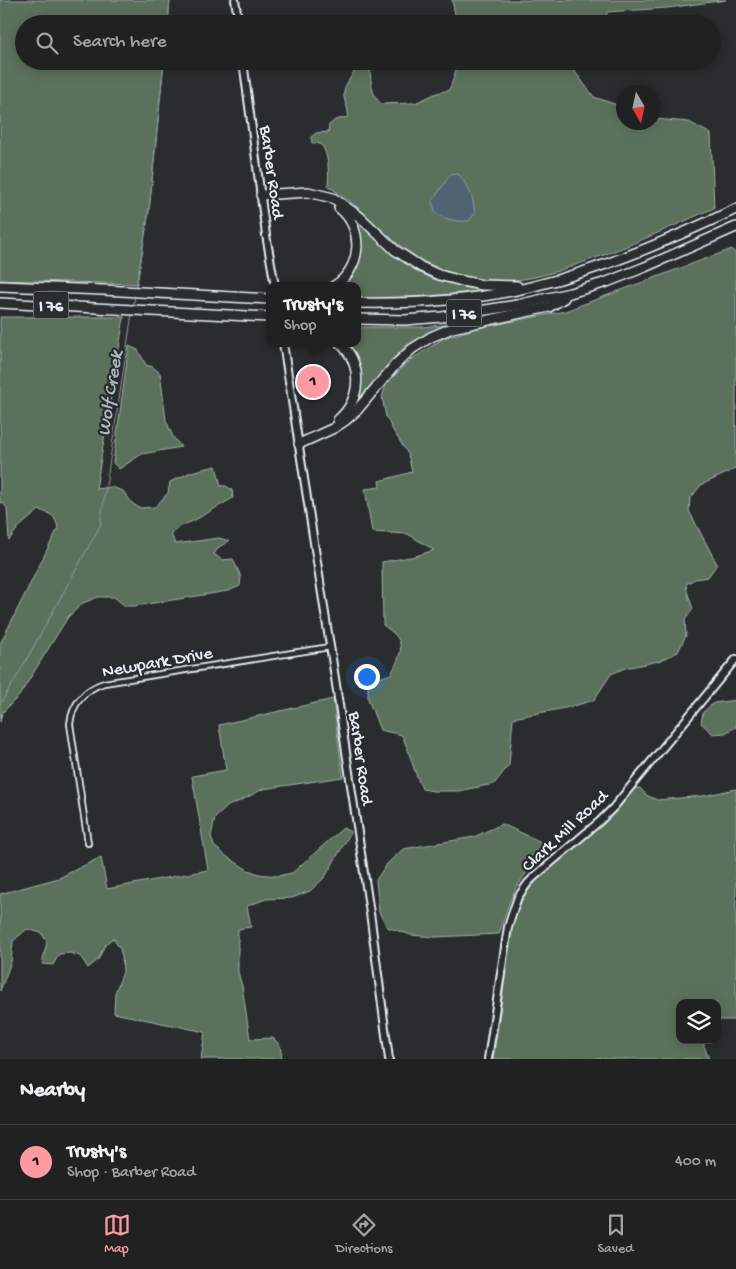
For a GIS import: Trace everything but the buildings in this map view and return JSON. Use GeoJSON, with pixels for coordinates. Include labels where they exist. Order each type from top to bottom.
{"type":"FeatureCollection","features":[{"type":"Feature","properties":{"kind":"highway"},"geometry":{"type":"LineString","coordinates":[[261,198],[308,192],[333,198],[360,217],[386,242],[403,255],[422,267],[447,277],[471,283],[491,285],[522,286],[542,284]]}},
{"type":"Feature","properties":{"kind":"highway"},"geometry":{"type":"LineString","coordinates":[[261,198],[299,196],[320,198],[331,202],[345,212],[355,231],[357,243],[355,260],[348,273],[340,282]]}},
{"type":"Feature","properties":{"kind":"highway","name":"I 76"},"geometry":{"type":"LineString","coordinates":[[361,304],[458,300],[505,293],[542,284],[630,256],[736,209]]}},
{"type":"Feature","properties":{"kind":"highway","name":"I 76"},"geometry":{"type":"LineString","coordinates":[[361,319],[405,320],[442,317],[517,305],[570,293],[607,282],[645,267],[736,226]]}},
{"type":"Feature","properties":{"kind":"highway","name":"I 76"},"geometry":{"type":"LineString","coordinates":[[0,286],[266,298]]}},
{"type":"Feature","properties":{"kind":"highway"},"geometry":{"type":"LineString","coordinates":[[298,441],[334,428],[346,420],[396,364],[412,349],[432,337],[452,328],[549,307],[570,293]]}},
{"type":"Feature","properties":{"kind":"highway","name":"I 76"},"geometry":{"type":"LineString","coordinates":[[0,303],[266,317]]}},
{"type":"Feature","properties":{"kind":"highway"},"geometry":{"type":"LineString","coordinates":[[298,441],[337,421],[344,415],[352,402],[357,386],[355,369],[351,357],[343,347]]}},
{"type":"Feature","properties":{"kind":"main road"},"geometry":{"type":"LineString","coordinates":[[235,0],[238,15]]}},
{"type":"Feature","properties":{"kind":"main road","name":"Barber Road"},"geometry":{"type":"LineString","coordinates":[[244,70],[266,235],[274,282]]}},
{"type":"Feature","properties":{"kind":"main road","name":"Barber Road"},"geometry":{"type":"LineString","coordinates":[[284,347],[330,647],[389,1059]]}},
{"type":"Feature","properties":{"kind":"main road","name":"Clark Mill Road"},"geometry":{"type":"LineString","coordinates":[[488,1059],[508,928],[522,891],[534,877],[600,821],[612,808],[736,659]]}},
{"type":"Feature","properties":{"kind":"street","name":"Newpark Drive"},"geometry":{"type":"LineString","coordinates":[[88,843],[70,724],[77,703],[87,691],[104,683],[330,647]]}},
{"type":"Feature","properties":{"kind":"green space"},"geometry":{"type":"Polygon","coordinates":[[[0,0],[170,0],[169,15],[15,15],[15,70],[163,70],[149,211],[137,284],[0,280],[0,0]]]}},
{"type":"Feature","properties":{"kind":"green space"},"geometry":{"type":"Polygon","coordinates":[[[452,0],[726,0],[667,8],[607,12],[607,15],[455,15],[452,0]]]}},
{"type":"Feature","properties":{"kind":"green space"},"geometry":{"type":"Polygon","coordinates":[[[370,70],[373,92],[381,104],[415,103],[449,90],[456,70],[574,70],[594,97],[616,105],[616,130],[661,130],[661,120],[689,122],[711,134],[714,208],[601,256],[533,277],[503,281],[468,277],[445,271],[408,252],[354,204],[328,186],[326,153],[321,144],[312,143],[311,137],[316,133],[328,132],[329,125],[335,120],[348,117],[344,90],[354,71],[370,70]]]}},
{"type":"Feature","properties":{"kind":"green space"},"geometry":{"type":"Polygon","coordinates":[[[356,220],[398,258],[423,273],[454,284],[495,288],[496,290],[436,297],[361,298],[361,282],[346,282],[355,270],[352,221],[356,220]]]}},
{"type":"Feature","properties":{"kind":"green space"},"geometry":{"type":"Polygon","coordinates":[[[732,249],[736,254],[736,468],[701,485],[690,499],[689,511],[717,564],[708,577],[695,579],[686,584],[693,609],[685,620],[686,635],[678,652],[659,661],[625,668],[611,674],[594,700],[570,707],[513,718],[509,765],[494,784],[458,791],[422,789],[402,735],[380,730],[368,699],[368,682],[391,674],[398,660],[400,650],[399,641],[396,636],[383,625],[382,562],[416,556],[434,550],[408,534],[372,532],[365,489],[380,487],[379,481],[412,472],[408,454],[386,417],[382,397],[387,382],[412,359],[444,338],[474,329],[565,311],[732,249]]]}},
{"type":"Feature","properties":{"kind":"green space"},"geometry":{"type":"Polygon","coordinates":[[[0,317],[124,317],[96,489],[111,487],[123,491],[132,503],[139,508],[155,507],[168,493],[170,482],[191,472],[216,466],[221,486],[226,486],[232,490],[233,498],[179,527],[171,534],[175,544],[219,538],[229,541],[219,547],[214,554],[222,560],[233,559],[241,577],[240,586],[228,591],[135,606],[125,606],[114,597],[98,597],[83,603],[68,617],[19,696],[2,713],[0,722],[0,644],[58,528],[52,516],[39,510],[18,528],[9,540],[7,508],[3,503],[0,503],[0,317]]]}},
{"type":"Feature","properties":{"kind":"green space"},"geometry":{"type":"Polygon","coordinates":[[[454,324],[429,336],[350,414],[358,384],[344,347],[361,347],[361,327],[422,327],[454,324]]]}},
{"type":"Feature","properties":{"kind":"green space"},"geometry":{"type":"Polygon","coordinates":[[[129,346],[138,350],[146,365],[153,367],[160,373],[166,420],[173,437],[181,447],[142,454],[119,469],[113,463],[129,346]]]}},
{"type":"Feature","properties":{"kind":"green space"},"geometry":{"type":"Polygon","coordinates":[[[333,699],[343,777],[263,789],[228,806],[215,818],[211,836],[214,846],[248,870],[259,874],[277,876],[292,873],[343,828],[351,832],[325,877],[310,891],[292,898],[266,899],[247,906],[251,927],[238,929],[238,972],[250,1039],[273,1038],[280,1045],[282,1059],[201,1059],[205,1032],[114,1013],[115,993],[123,972],[120,949],[113,938],[105,945],[98,960],[88,968],[80,956],[70,953],[59,954],[53,965],[42,964],[47,942],[41,933],[27,929],[13,941],[11,962],[0,991],[0,894],[59,878],[101,857],[107,889],[208,870],[192,776],[226,770],[219,725],[333,699]]]}},
{"type":"Feature","properties":{"kind":"green space"},"geometry":{"type":"Polygon","coordinates":[[[736,700],[736,727],[725,733],[713,734],[701,723],[703,712],[714,703],[736,700]]]}},
{"type":"Feature","properties":{"kind":"green space"},"geometry":{"type":"Polygon","coordinates":[[[640,788],[646,795],[657,800],[703,796],[736,789],[736,1020],[721,1020],[721,999],[676,999],[676,1044],[704,1044],[709,1059],[493,1059],[511,925],[517,906],[533,881],[608,819],[633,789],[640,788]]]}},
{"type":"Feature","properties":{"kind":"green space"},"geometry":{"type":"Polygon","coordinates":[[[502,824],[539,841],[543,849],[516,888],[499,934],[435,937],[411,935],[387,927],[379,912],[376,880],[386,865],[403,849],[474,837],[502,824]]]}},
{"type":"Feature","properties":{"kind":"water"},"geometry":{"type":"Polygon","coordinates":[[[458,174],[468,188],[473,202],[475,213],[469,221],[452,220],[436,213],[432,202],[450,175],[458,174]]]}},
{"type":"Feature","properties":{"kind":"waterway","name":"Wolf Creek"},"geometry":{"type":"LineString","coordinates":[[169,15],[170,0]]}},
{"type":"Feature","properties":{"kind":"waterway","name":"Wolf Creek"},"geometry":{"type":"LineString","coordinates":[[136,287],[149,211],[163,70]]}},
{"type":"Feature","properties":{"kind":"waterway","name":"Wolf Creek"},"geometry":{"type":"LineString","coordinates":[[133,307],[135,296]]}},
{"type":"Feature","properties":{"kind":"waterway","name":"Wolf Creek"},"geometry":{"type":"LineString","coordinates":[[0,704],[100,526],[132,313]]}},
{"type":"Feature","properties":{"kind":"place","name":"Trusty's"},"geometry":{"type":"Point","coordinates":[313,382]}}]}
